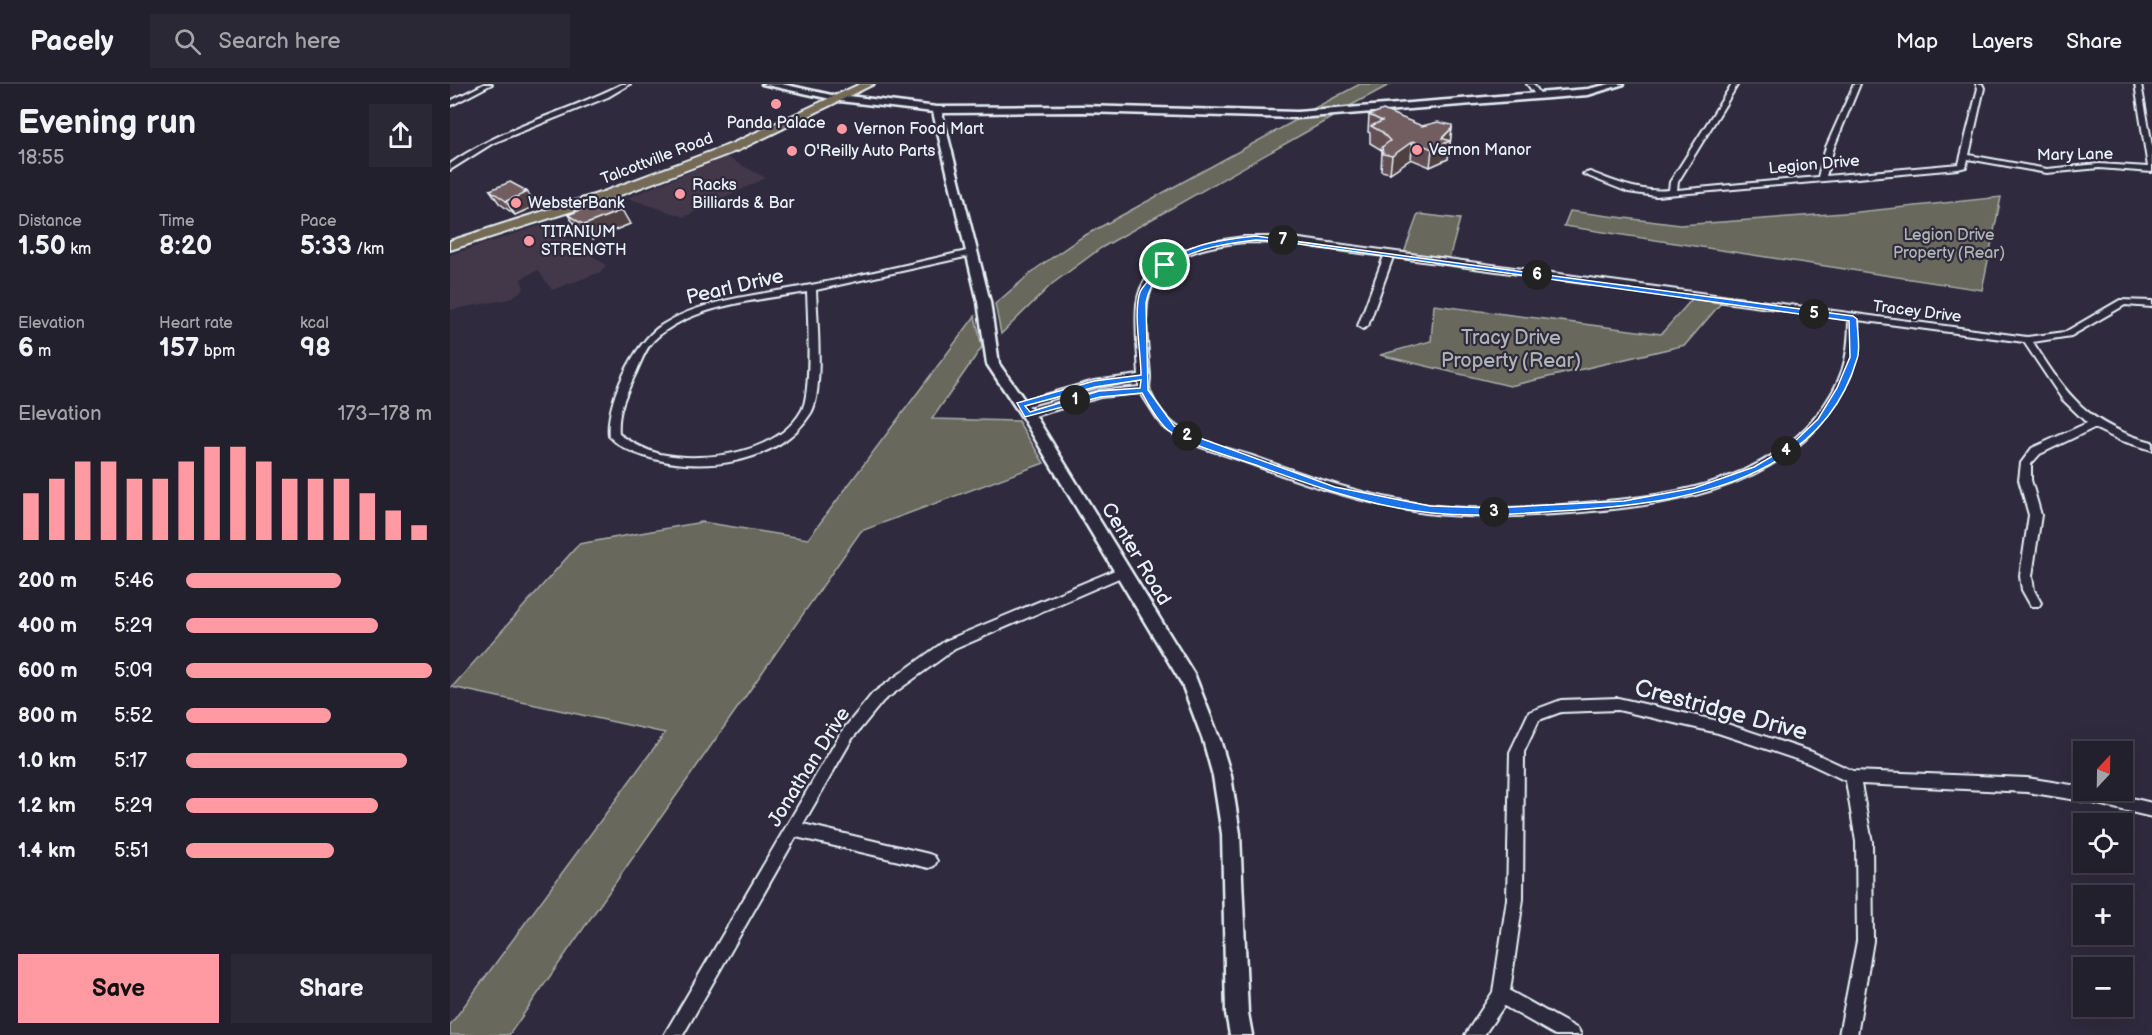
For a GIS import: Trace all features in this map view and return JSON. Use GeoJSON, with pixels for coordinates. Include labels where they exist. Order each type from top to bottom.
{"type":"FeatureCollection","features":[{"type":"Feature","properties":{"kind":"main road"},"geometry":{"type":"LineString","coordinates":[[766,84],[840,98]]}},
{"type":"Feature","properties":{"kind":"main road","name":"Talcottville Road"},"geometry":{"type":"LineString","coordinates":[[450,246],[645,181],[735,147],[869,84]]}},
{"type":"Feature","properties":{"kind":"street"},"geometry":{"type":"LineString","coordinates":[[450,104],[489,84]]}},
{"type":"Feature","properties":{"kind":"street"},"geometry":{"type":"LineString","coordinates":[[450,168],[471,151],[602,97],[627,84]]}},
{"type":"Feature","properties":{"kind":"street"},"geometry":{"type":"LineString","coordinates":[[1530,84],[1539,96]]}},
{"type":"Feature","properties":{"kind":"street"},"geometry":{"type":"LineString","coordinates":[[840,98],[937,110],[1082,109],[1297,115],[1588,92],[1620,84]]}},
{"type":"Feature","properties":{"kind":"street"},"geometry":{"type":"LineString","coordinates":[[1673,193],[1674,182],[1735,84]]}},
{"type":"Feature","properties":{"kind":"street"},"geometry":{"type":"LineString","coordinates":[[1821,180],[1830,147],[1857,84]]}},
{"type":"Feature","properties":{"kind":"street"},"geometry":{"type":"LineString","coordinates":[[1964,156],[1981,88],[1978,84]]}},
{"type":"Feature","properties":{"kind":"street"},"geometry":{"type":"LineString","coordinates":[[2138,84],[2152,169]]}},
{"type":"Feature","properties":{"kind":"street","name":"Center Road"},"geometry":{"type":"LineString","coordinates":[[937,110],[984,302],[993,364],[1024,410],[1189,681],[1208,725],[1222,777],[1232,844],[1237,1013],[1241,1035]]}},
{"type":"Feature","properties":{"kind":"street","name":"Legion Drive"},"geometry":{"type":"LineString","coordinates":[[1587,174],[1600,181],[1632,190],[1673,193],[1958,167],[1963,165],[1964,156]]}},
{"type":"Feature","properties":{"kind":"street","name":"Mary Lane"},"geometry":{"type":"LineString","coordinates":[[1964,156],[2047,171],[2099,166],[2152,169]]}},
{"type":"Feature","properties":{"kind":"street","name":"Tracey Drive"},"geometry":{"type":"LineString","coordinates":[[1144,390],[1142,303],[1144,291],[1165,265],[1183,254],[1216,242],[1256,238],[1853,319],[2027,340],[2068,334],[2123,302],[2152,304]]}},
{"type":"Feature","properties":{"kind":"street","name":"Pearl Drive"},"geometry":{"type":"LineString","coordinates":[[811,288],[811,371],[808,410],[792,429],[767,446],[736,457],[708,461],[639,453],[614,436],[611,422],[615,407],[642,350],[662,327],[702,310],[971,253]]}},
{"type":"Feature","properties":{"kind":"street"},"geometry":{"type":"LineString","coordinates":[[1363,326],[1389,255]]}},
{"type":"Feature","properties":{"kind":"street"},"geometry":{"type":"LineString","coordinates":[[1024,410],[1099,394],[1144,390],[1171,428],[1194,439],[1323,487],[1374,500],[1430,509],[1493,512],[1624,504],[1695,491],[1757,469],[1794,447],[1821,421],[1841,388],[1854,357],[1853,319]]}},
{"type":"Feature","properties":{"kind":"street"},"geometry":{"type":"LineString","coordinates":[[2027,340],[2067,397],[2094,423],[2125,439],[2152,446]]}},
{"type":"Feature","properties":{"kind":"street"},"geometry":{"type":"LineString","coordinates":[[1024,410],[1094,384],[1145,377]]}},
{"type":"Feature","properties":{"kind":"street"},"geometry":{"type":"LineString","coordinates":[[2035,603],[2028,590],[2025,576],[2035,515],[2025,480],[2026,463],[2036,451],[2094,423]]}},
{"type":"Feature","properties":{"kind":"street","name":"Jonathan Drive"},"geometry":{"type":"LineString","coordinates":[[673,1035],[847,735],[878,697],[915,668],[950,645],[1122,572]]}},
{"type":"Feature","properties":{"kind":"street","name":"Crestridge Drive"},"geometry":{"type":"LineString","coordinates":[[1474,1035],[1501,995],[1515,899],[1517,752],[1534,716],[1561,706],[1618,704],[1718,726],[1812,758],[1852,777],[2027,785],[2089,795],[2152,810]]}},
{"type":"Feature","properties":{"kind":"street"},"geometry":{"type":"LineString","coordinates":[[1848,1035],[1865,941],[1864,842],[1852,777]]}},
{"type":"Feature","properties":{"kind":"street"},"geometry":{"type":"LineString","coordinates":[[793,828],[929,861]]}},
{"type":"Feature","properties":{"kind":"street"},"geometry":{"type":"LineString","coordinates":[[1501,995],[1572,1035]]}},
{"type":"Feature","properties":{"kind":"shaded area"},"geometry":{"type":"Polygon","coordinates":[[[726,157],[766,178],[684,217],[627,198],[726,157]]]}},
{"type":"Feature","properties":{"kind":"shaded area"},"geometry":{"type":"Polygon","coordinates":[[[545,224],[606,265],[601,272],[552,290],[538,270],[521,279],[524,289],[509,299],[450,310],[450,255],[545,224]]]}},
{"type":"Feature","properties":{"kind":"green space"},"geometry":{"type":"Polygon","coordinates":[[[1360,84],[1391,84],[1348,107],[1311,110],[1360,84]]]}},
{"type":"Feature","properties":{"kind":"green space"},"geometry":{"type":"Polygon","coordinates":[[[1336,115],[1101,248],[1052,284],[1001,334],[995,304],[1037,268],[1082,237],[1298,119],[1336,115]]]}},
{"type":"Feature","properties":{"kind":"green space","name":"Legion Drive Property (Rear)"},"geometry":{"type":"Polygon","coordinates":[[[2001,197],[1982,290],[1564,226],[1570,211],[1680,225],[1858,212],[2001,197]]]}},
{"type":"Feature","properties":{"kind":"green space"},"geometry":{"type":"Polygon","coordinates":[[[1418,214],[1460,219],[1449,259],[1404,253],[1418,214]]]}},
{"type":"Feature","properties":{"kind":"green space","name":"Tracy Drive Property (Rear)"},"geometry":{"type":"Polygon","coordinates":[[[1693,298],[1722,302],[1685,345],[1510,386],[1380,355],[1431,341],[1434,305],[1661,334],[1693,298]]]}},
{"type":"Feature","properties":{"kind":"green space"},"geometry":{"type":"Polygon","coordinates":[[[975,316],[982,347],[932,419],[1018,421],[1044,463],[861,531],[509,1035],[450,1035],[450,1025],[665,733],[452,687],[579,544],[702,522],[808,539],[975,316]]]}},
{"type":"Feature","properties":{"kind":"building"},"geometry":{"type":"Polygon","coordinates":[[[1383,110],[1422,126],[1438,122],[1452,125],[1452,128],[1442,138],[1450,141],[1432,149],[1413,141],[1392,156],[1383,154],[1382,147],[1390,141],[1382,132],[1371,126],[1382,121],[1369,115],[1383,110]]]}},
{"type":"Feature","properties":{"kind":"building"},"geometry":{"type":"Polygon","coordinates":[[[510,182],[527,191],[524,192],[526,193],[506,201],[490,190],[510,182]]]}},
{"type":"Feature","properties":{"kind":"building"},"geometry":{"type":"Polygon","coordinates":[[[605,200],[622,210],[584,225],[568,215],[605,200]]]}},
{"type":"Feature","properties":{"kind":"place","name":"Panda Palace"},"geometry":{"type":"Point","coordinates":[776,104]}},
{"type":"Feature","properties":{"kind":"place","name":"Vernon Food Mart"},"geometry":{"type":"Point","coordinates":[842,129]}},
{"type":"Feature","properties":{"kind":"place","name":"Vernon Manor"},"geometry":{"type":"Point","coordinates":[1417,150]}},
{"type":"Feature","properties":{"kind":"place","name":"O'Reilly Auto Parts"},"geometry":{"type":"Point","coordinates":[792,151]}},
{"type":"Feature","properties":{"kind":"place","name":"Racks Billiards & Bar"},"geometry":{"type":"Point","coordinates":[680,194]}},
{"type":"Feature","properties":{"kind":"place","name":"WebsterBank"},"geometry":{"type":"Point","coordinates":[516,203]}},
{"type":"Feature","properties":{"kind":"place","name":"TITANIUM STRENGTH"},"geometry":{"type":"Point","coordinates":[529,241]}},
{"type":"Feature","properties":{"kind":"route"},"geometry":{"type":"LineString","coordinates":[[1165,265],[1144,291],[1142,303],[1145,354],[1145,377],[1144,390],[1099,394],[1028,415],[1020,405],[1094,384],[1145,377],[1144,390],[1158,412],[1171,428],[1194,439],[1333,490],[1374,500],[1430,509],[1493,512],[1624,504],[1695,491],[1757,469],[1794,447],[1821,421],[1841,388],[1854,357],[1853,319],[1285,240],[1256,238],[1216,242],[1183,254],[1165,265]]}}]}
